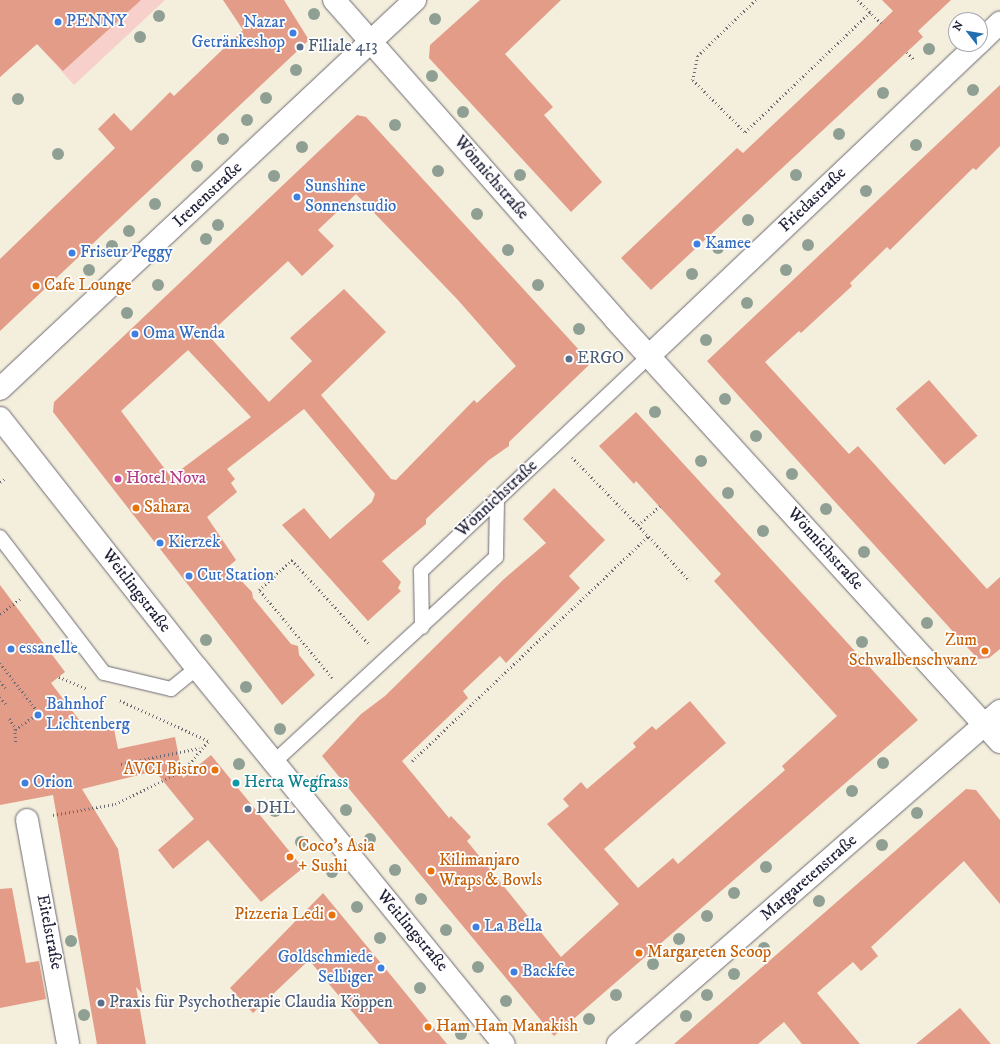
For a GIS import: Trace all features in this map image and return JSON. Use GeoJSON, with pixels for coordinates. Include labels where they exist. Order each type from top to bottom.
{"type":"FeatureCollection","features":[{"type":"Feature","properties":{"kind":"street","name":"Wönnichstraße"},"geometry":{"type":"LineString","coordinates":[[334,0],[370,43],[649,356],[993,718],[1000,742]]}},
{"type":"Feature","properties":{"kind":"street","name":"Irenenstraße"},"geometry":{"type":"LineString","coordinates":[[0,389],[415,0]]}},
{"type":"Feature","properties":{"kind":"street"},"geometry":{"type":"LineString","coordinates":[[988,34],[1000,23]]}},
{"type":"Feature","properties":{"kind":"street","name":"Friedastraße"},"geometry":{"type":"LineString","coordinates":[[649,356],[970,52]]}},
{"type":"Feature","properties":{"kind":"street","name":"Weitlingstraße"},"geometry":{"type":"LineString","coordinates":[[0,418],[197,668],[504,1044]]}},
{"type":"Feature","properties":{"kind":"street","name":"Margaretenstraße"},"geometry":{"type":"LineString","coordinates":[[618,1044],[993,718]]}},
{"type":"Feature","properties":{"kind":"street","name":"Eitelstraße"},"geometry":{"type":"LineString","coordinates":[[27,820],[68,1044]]}},
{"type":"Feature","properties":{"kind":"lane","name":"Wönnichstraße"},"geometry":{"type":"LineString","coordinates":[[422,626],[421,570],[649,356]]}},
{"type":"Feature","properties":{"kind":"lane"},"geometry":{"type":"LineString","coordinates":[[274,762],[386,661],[496,557],[497,500]]}},
{"type":"Feature","properties":{"kind":"lane"},"geometry":{"type":"LineString","coordinates":[[0,537],[104,673],[171,689],[197,668]]}},
{"type":"Feature","properties":{"kind":"path"},"geometry":{"type":"LineString","coordinates":[[756,0],[698,56],[693,80],[745,132],[870,12]]}},
{"type":"Feature","properties":{"kind":"path"},"geometry":{"type":"LineString","coordinates":[[858,0],[881,23]]}},
{"type":"Feature","properties":{"kind":"path"},"geometry":{"type":"LineString","coordinates":[[907,52],[915,60]]}},
{"type":"Feature","properties":{"kind":"path"},"geometry":{"type":"LineString","coordinates":[[558,442],[690,581]]}},
{"type":"Feature","properties":{"kind":"path"},"geometry":{"type":"LineString","coordinates":[[0,482],[4,479]]}},
{"type":"Feature","properties":{"kind":"path"},"geometry":{"type":"LineString","coordinates":[[638,525],[660,506]]}},
{"type":"Feature","properties":{"kind":"path"},"geometry":{"type":"LineString","coordinates":[[412,761],[648,536]]}},
{"type":"Feature","properties":{"kind":"path"},"geometry":{"type":"LineString","coordinates":[[347,697],[259,590],[292,560],[386,661]]}},
{"type":"Feature","properties":{"kind":"path"},"geometry":{"type":"LineString","coordinates":[[0,663],[39,714],[16,730]]}},
{"type":"Feature","properties":{"kind":"path"},"geometry":{"type":"LineString","coordinates":[[59,677],[93,691]]}},
{"type":"Feature","properties":{"kind":"path"},"geometry":{"type":"LineString","coordinates":[[0,681],[6,690]]}},
{"type":"Feature","properties":{"kind":"path"},"geometry":{"type":"LineString","coordinates":[[0,697],[6,704]]}},
{"type":"Feature","properties":{"kind":"path"},"geometry":{"type":"LineString","coordinates":[[27,820],[115,804],[184,770],[199,748],[208,741],[114,699]]}},
{"type":"Feature","properties":{"kind":"path"},"geometry":{"type":"LineString","coordinates":[[8,717],[16,730],[16,742]]}},
{"type":"Feature","properties":{"kind":"path"},"geometry":{"type":"LineString","coordinates":[[121,764],[199,748]]}},
{"type":"Feature","properties":{"kind":"shaded area","name":"PENNY"},"geometry":{"type":"Polygon","coordinates":[[[0,0],[165,0],[74,85],[37,44],[0,77],[0,0]]]}},
{"type":"Feature","properties":{"kind":"building","name":"PENNY"},"geometry":{"type":"Polygon","coordinates":[[[0,0],[141,0],[63,71],[37,44],[0,77],[0,0]]]}},
{"type":"Feature","properties":{"kind":"building"},"geometry":{"type":"Polygon","coordinates":[[[223,0],[284,0],[309,40],[0,331],[0,259],[115,148],[98,129],[114,113],[131,131],[170,92],[174,96],[243,30],[223,0]]]}},
{"type":"Feature","properties":{"kind":"building"},"geometry":{"type":"Polygon","coordinates":[[[480,0],[561,0],[505,54],[553,107],[544,115],[602,182],[571,212],[429,58],[430,45],[480,0]]]}},
{"type":"Feature","properties":{"kind":"building"},"geometry":{"type":"Polygon","coordinates":[[[882,0],[951,0],[918,31],[923,37],[651,290],[621,258],[737,148],[743,153],[893,11],[882,0]]]}},
{"type":"Feature","properties":{"kind":"building"},"geometry":{"type":"Polygon","coordinates":[[[1000,85],[1000,146],[976,170],[973,168],[890,250],[887,247],[850,283],[852,286],[801,333],[799,331],[765,362],[849,454],[858,446],[987,589],[1000,577],[1000,649],[989,658],[978,659],[707,361],[1000,85]]]}},
{"type":"Feature","properties":{"kind":"building"},"geometry":{"type":"Polygon","coordinates":[[[357,115],[366,117],[591,363],[509,442],[509,446],[489,460],[426,519],[426,524],[382,561],[401,582],[398,588],[401,591],[368,621],[282,525],[304,508],[330,539],[372,502],[375,494],[304,409],[227,469],[235,479],[231,483],[237,492],[207,517],[236,560],[228,567],[252,592],[253,598],[291,644],[298,646],[299,655],[315,675],[282,705],[53,412],[54,402],[357,115]],[[356,194],[318,230],[334,246],[302,276],[288,261],[208,335],[269,402],[312,361],[290,338],[344,289],[386,332],[321,395],[391,479],[396,480],[474,400],[477,403],[516,366],[457,299],[356,194]],[[188,350],[121,411],[171,477],[251,417],[188,350]]]}},
{"type":"Feature","properties":{"kind":"building"},"geometry":{"type":"Polygon","coordinates":[[[929,380],[978,436],[944,465],[896,409],[929,380]]]}},
{"type":"Feature","properties":{"kind":"building"},"geometry":{"type":"Polygon","coordinates":[[[636,412],[918,720],[554,1036],[322,756],[361,714],[385,696],[504,579],[546,543],[523,519],[554,488],[605,540],[569,576],[580,588],[506,663],[500,656],[463,691],[468,698],[402,761],[449,818],[451,816],[471,837],[467,841],[561,957],[619,904],[547,824],[569,806],[563,799],[581,782],[587,789],[636,747],[633,743],[652,726],[656,730],[690,701],[726,743],[604,849],[638,888],[673,858],[678,864],[785,770],[782,766],[837,716],[714,581],[721,574],[636,481],[634,484],[599,446],[636,412]]]}},
{"type":"Feature","properties":{"kind":"building"},"geometry":{"type":"Polygon","coordinates":[[[0,585],[65,672],[51,683],[86,729],[113,724],[118,749],[175,737],[183,778],[211,755],[303,868],[261,902],[208,840],[173,869],[158,850],[194,819],[155,771],[82,789],[118,849],[142,993],[136,987],[146,1044],[97,1044],[53,795],[0,805],[0,585]]]}},
{"type":"Feature","properties":{"kind":"building"},"geometry":{"type":"Polygon","coordinates":[[[966,789],[976,790],[1000,820],[1000,904],[964,861],[871,947],[878,956],[861,971],[853,962],[817,993],[860,1044],[802,1044],[784,1022],[758,1044],[674,1044],[966,789]]]}},
{"type":"Feature","properties":{"kind":"building"},"geometry":{"type":"Polygon","coordinates":[[[12,888],[26,963],[39,961],[46,999],[0,1008],[0,889],[12,888]]]}},
{"type":"Feature","properties":{"kind":"building"},"geometry":{"type":"Polygon","coordinates":[[[323,893],[447,1044],[379,1044],[309,960],[253,1013],[230,988],[323,893]]]}},
{"type":"Feature","properties":{"kind":"building"},"geometry":{"type":"Polygon","coordinates":[[[960,1008],[991,1044],[916,1044],[960,1008]]]}},
{"type":"Feature","properties":{"kind":"place","name":"PENNY"},"geometry":{"type":"Point","coordinates":[58,22]}},
{"type":"Feature","properties":{"kind":"place","name":"Nazar Getränkeshop"},"geometry":{"type":"Point","coordinates":[293,33]}},
{"type":"Feature","properties":{"kind":"place","name":"Filiale 413"},"geometry":{"type":"Point","coordinates":[300,47]}},
{"type":"Feature","properties":{"kind":"place","name":"Sunshine Sonnenstudio"},"geometry":{"type":"Point","coordinates":[297,197]}},
{"type":"Feature","properties":{"kind":"place","name":"Kamee"},"geometry":{"type":"Point","coordinates":[697,244]}},
{"type":"Feature","properties":{"kind":"place","name":"Friseur Peggy"},"geometry":{"type":"Point","coordinates":[72,253]}},
{"type":"Feature","properties":{"kind":"place","name":"Cafe Lounge"},"geometry":{"type":"Point","coordinates":[36,286]}},
{"type":"Feature","properties":{"kind":"place","name":"Oma Wenda"},"geometry":{"type":"Point","coordinates":[135,334]}},
{"type":"Feature","properties":{"kind":"place","name":"ERGO"},"geometry":{"type":"Point","coordinates":[569,359]}},
{"type":"Feature","properties":{"kind":"place","name":"Hotel Nova"},"geometry":{"type":"Point","coordinates":[118,479]}},
{"type":"Feature","properties":{"kind":"place","name":"Sahara"},"geometry":{"type":"Point","coordinates":[136,508]}},
{"type":"Feature","properties":{"kind":"place","name":"Kierzek"},"geometry":{"type":"Point","coordinates":[160,543]}},
{"type":"Feature","properties":{"kind":"place","name":"Cut Station"},"geometry":{"type":"Point","coordinates":[189,576]}},
{"type":"Feature","properties":{"kind":"place","name":"essanelle"},"geometry":{"type":"Point","coordinates":[11,649]}},
{"type":"Feature","properties":{"kind":"place","name":"Zum Schwalbenschwanz"},"geometry":{"type":"Point","coordinates":[985,651]}},
{"type":"Feature","properties":{"kind":"place","name":"Bahnhof Lichtenberg"},"geometry":{"type":"Point","coordinates":[38,715]}},
{"type":"Feature","properties":{"kind":"place","name":"AVCI Bistro"},"geometry":{"type":"Point","coordinates":[215,770]}},
{"type":"Feature","properties":{"kind":"place","name":"Orion"},"geometry":{"type":"Point","coordinates":[25,783]}},
{"type":"Feature","properties":{"kind":"place","name":"Herta Wegfrass"},"geometry":{"type":"Point","coordinates":[236,783]}},
{"type":"Feature","properties":{"kind":"place","name":"DHL"},"geometry":{"type":"Point","coordinates":[248,809]}},
{"type":"Feature","properties":{"kind":"place","name":"Coco's Asia + Sushi"},"geometry":{"type":"Point","coordinates":[290,857]}},
{"type":"Feature","properties":{"kind":"place","name":"Kilimanjaro Wraps & Bowls"},"geometry":{"type":"Point","coordinates":[431,871]}},
{"type":"Feature","properties":{"kind":"place","name":"Pizzeria Ledi"},"geometry":{"type":"Point","coordinates":[332,915]}},
{"type":"Feature","properties":{"kind":"place","name":"La Bella"},"geometry":{"type":"Point","coordinates":[476,927]}},
{"type":"Feature","properties":{"kind":"place","name":"Margareten Scoop"},"geometry":{"type":"Point","coordinates":[639,953]}},
{"type":"Feature","properties":{"kind":"place","name":"Goldschmiede Selbiger"},"geometry":{"type":"Point","coordinates":[381,968]}},
{"type":"Feature","properties":{"kind":"place","name":"Backfee"},"geometry":{"type":"Point","coordinates":[514,972]}},
{"type":"Feature","properties":{"kind":"place","name":"Praxis für Psychotherapie Claudia Köppen"},"geometry":{"type":"Point","coordinates":[101,1003]}},
{"type":"Feature","properties":{"kind":"place","name":"Ham Ham Manakish"},"geometry":{"type":"Point","coordinates":[428,1027]}}]}
